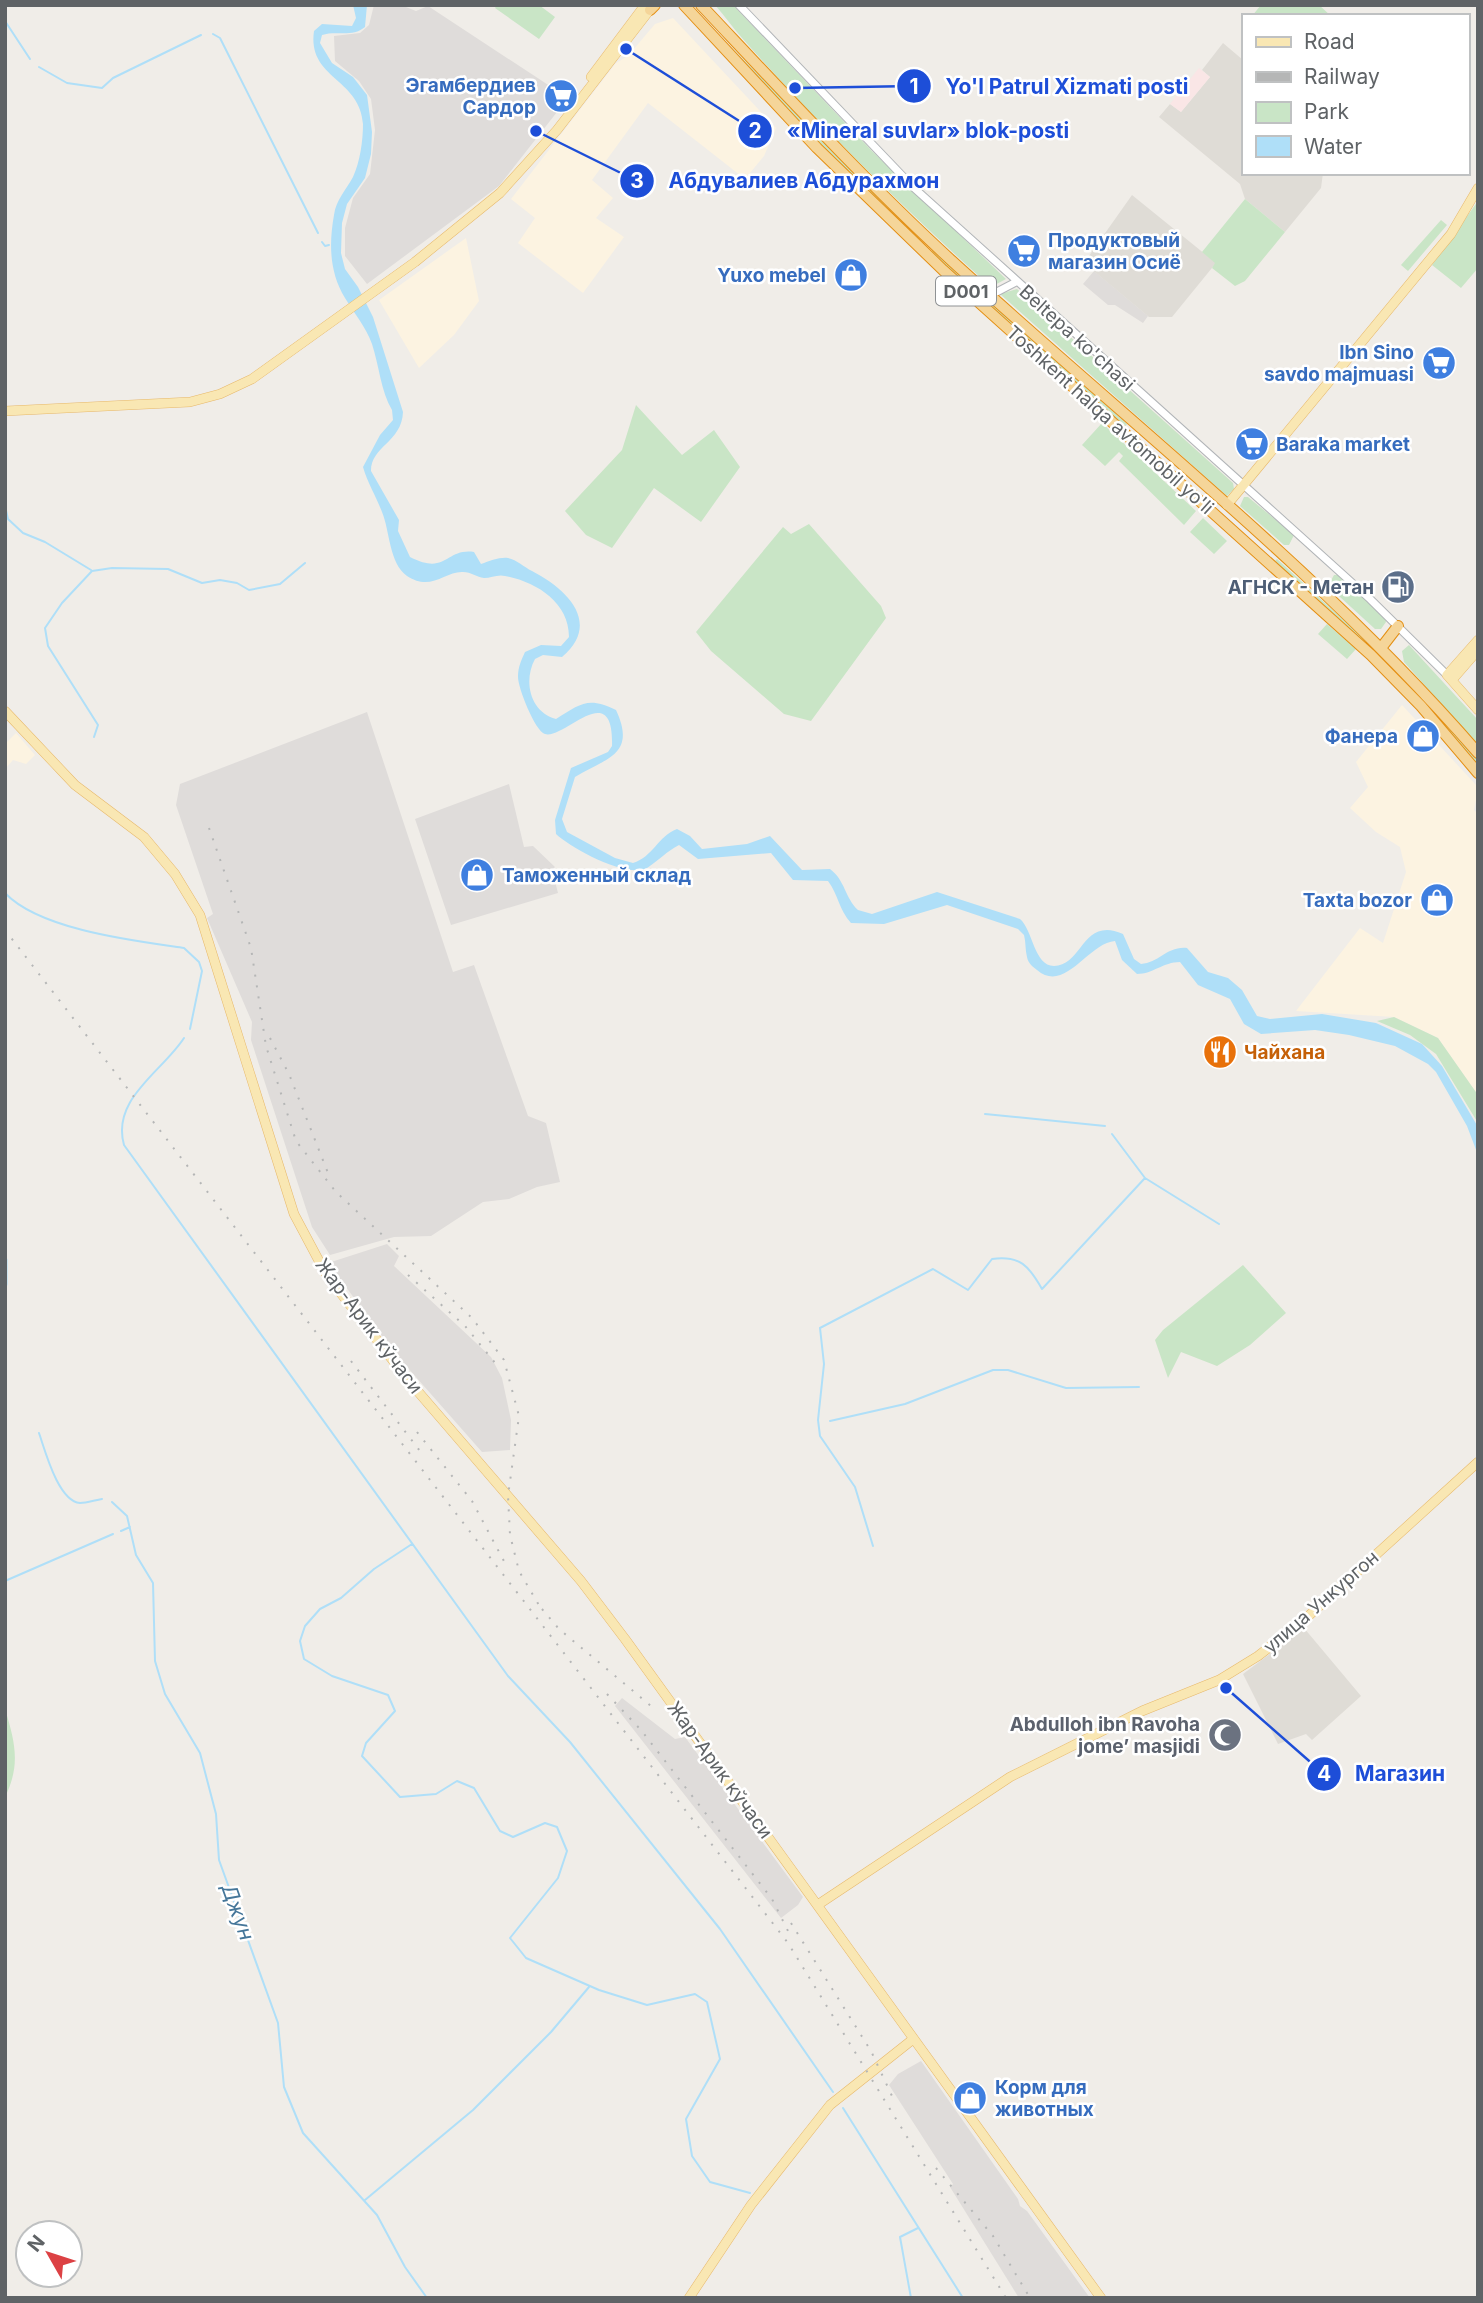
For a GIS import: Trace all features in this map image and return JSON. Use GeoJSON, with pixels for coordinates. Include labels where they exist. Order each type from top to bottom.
{"type":"FeatureCollection","features":[{"type":"Feature","properties":{"kind":"highway","name":"Toshkent halqa avtomobil yo'li"},"geometry":{"type":"LineString","coordinates":[[684,5],[822,153],[924,252],[1266,559],[1400,684],[1478,773]]}},
{"type":"Feature","properties":{"kind":"highway","name":"Toshkent halqa avtomobil yo'li"},"geometry":{"type":"LineString","coordinates":[[701,5],[853,166],[933,243],[1275,548],[1381,648],[1478,753]]}},
{"type":"Feature","properties":{"kind":"highway"},"geometry":{"type":"LineString","coordinates":[[924,252],[925,245],[933,243]]}},
{"type":"Feature","properties":{"kind":"highway"},"geometry":{"type":"LineString","coordinates":[[1128,436],[1137,425]]}},
{"type":"Feature","properties":{"kind":"highway"},"geometry":{"type":"LineString","coordinates":[[1266,559],[1275,548]]}},
{"type":"Feature","properties":{"kind":"highway"},"geometry":{"type":"LineString","coordinates":[[1381,648],[1398,626]]}},
{"type":"Feature","properties":{"kind":"main road"},"geometry":{"type":"LineString","coordinates":[[5,411],[182,402],[220,394],[272,366],[492,200],[525,167],[651,6]]}},
{"type":"Feature","properties":{"kind":"main road"},"geometry":{"type":"LineString","coordinates":[[1227,505],[1451,234],[1478,188]]}},
{"type":"Feature","properties":{"kind":"main road"},"geometry":{"type":"LineString","coordinates":[[1449,678],[1478,640]]}},
{"type":"Feature","properties":{"kind":"main road"},"geometry":{"type":"LineString","coordinates":[[1449,678],[1478,650]]}},
{"type":"Feature","properties":{"kind":"main road","name":"Beltepa ko'chasi"},"geometry":{"type":"LineString","coordinates":[[1449,678],[1478,710]]}},
{"type":"Feature","properties":{"kind":"main road","name":"Жар-Арик кўчаси"},"geometry":{"type":"LineString","coordinates":[[5,711],[75,785],[155,848],[192,900],[217,961],[294,1214],[326,1274],[408,1380],[581,1581],[818,1904],[912,2040],[1101,2298]]}},
{"type":"Feature","properties":{"kind":"main road","name":"улица Ункургон"},"geometry":{"type":"LineString","coordinates":[[818,1904],[1010,1777],[1142,1711],[1219,1679],[1258,1656],[1304,1620],[1478,1462]]}},
{"type":"Feature","properties":{"kind":"main road"},"geometry":{"type":"LineString","coordinates":[[689,2298],[751,2205],[830,2105],[912,2040]]}},
{"type":"Feature","properties":{"kind":"street","name":"Beltepa ko'chasi"},"geometry":{"type":"LineString","coordinates":[[739,5],[903,177],[1398,626],[1449,678]]}},
{"type":"Feature","properties":{"kind":"street"},"geometry":{"type":"LineString","coordinates":[[991,295],[1016,282]]}},
{"type":"Feature","properties":{"kind":"shaded area"},"geometry":{"type":"Polygon","coordinates":[[[374,5],[401,5],[416,11],[428,6],[568,98],[499,186],[367,284],[345,256],[345,228],[353,198],[370,174],[375,130],[371,99],[359,81],[335,61],[334,36],[360,33],[369,25],[374,5]]]}},
{"type":"Feature","properties":{"kind":"shaded area"},"geometry":{"type":"Polygon","coordinates":[[[673,18],[776,128],[764,156],[745,179],[648,103],[592,180],[613,198],[596,218],[624,237],[583,293],[518,243],[535,218],[511,199],[616,63],[628,56],[655,24],[673,18]]]}},
{"type":"Feature","properties":{"kind":"shaded area"},"geometry":{"type":"Polygon","coordinates":[[[1223,43],[1242,59],[1242,175],[1323,175],[1321,188],[1285,232],[1245,199],[1240,184],[1159,117],[1170,104],[1181,112],[1210,77],[1202,70],[1223,43]]]}},
{"type":"Feature","properties":{"kind":"shaded area"},"geometry":{"type":"Polygon","coordinates":[[[1199,68],[1210,77],[1181,112],[1170,104],[1199,68]]]}},
{"type":"Feature","properties":{"kind":"shaded area"},"geometry":{"type":"Polygon","coordinates":[[[1132,195],[1216,263],[1172,317],[1149,317],[1084,263],[1132,195]]]}},
{"type":"Feature","properties":{"kind":"shaded area"},"geometry":{"type":"Polygon","coordinates":[[[466,238],[479,301],[454,335],[419,368],[379,300],[466,238]]]}},
{"type":"Feature","properties":{"kind":"shaded area"},"geometry":{"type":"Polygon","coordinates":[[[1094,271],[1148,316],[1143,323],[1115,305],[1108,305],[1083,284],[1094,271]]]}},
{"type":"Feature","properties":{"kind":"shaded area","name":"Taxta bozor"},"geometry":{"type":"Polygon","coordinates":[[[1402,705],[1476,785],[1478,791],[1474,810],[1478,814],[1477,1094],[1438,1038],[1394,1017],[1296,1011],[1360,928],[1383,943],[1406,872],[1400,847],[1376,832],[1350,808],[1368,787],[1356,762],[1402,705]]]}},
{"type":"Feature","properties":{"kind":"shaded area"},"geometry":{"type":"Polygon","coordinates":[[[367,712],[453,972],[474,965],[528,1116],[546,1123],[560,1182],[537,1187],[509,1199],[483,1202],[431,1236],[394,1237],[330,1255],[312,1227],[251,1040],[252,1022],[207,918],[213,914],[176,805],[180,784],[367,712]]]}},
{"type":"Feature","properties":{"kind":"shaded area"},"geometry":{"type":"Polygon","coordinates":[[[16,733],[35,755],[26,764],[13,760],[5,769],[5,744],[16,733]]]}},
{"type":"Feature","properties":{"kind":"shaded area"},"geometry":{"type":"Polygon","coordinates":[[[509,784],[524,847],[533,846],[555,867],[552,870],[558,893],[451,925],[415,819],[509,784]]]}},
{"type":"Feature","properties":{"kind":"shaded area"},"geometry":{"type":"Polygon","coordinates":[[[387,1244],[399,1256],[394,1266],[491,1357],[502,1378],[511,1420],[510,1450],[482,1452],[393,1351],[346,1287],[339,1286],[325,1264],[387,1244]]]}},
{"type":"Feature","properties":{"kind":"shaded area"},"geometry":{"type":"Polygon","coordinates":[[[1304,1628],[1361,1696],[1312,1740],[1306,1734],[1278,1744],[1243,1674],[1304,1628]]]}},
{"type":"Feature","properties":{"kind":"shaded area"},"geometry":{"type":"Polygon","coordinates":[[[622,1698],[675,1739],[685,1737],[803,1897],[798,1905],[781,1918],[615,1706],[622,1698]]]}},
{"type":"Feature","properties":{"kind":"shaded area"},"geometry":{"type":"Polygon","coordinates":[[[921,2061],[1018,2199],[1020,2206],[1027,2211],[1090,2298],[1019,2298],[950,2187],[953,2184],[889,2085],[898,2074],[921,2061]]]}},
{"type":"Feature","properties":{"kind":"green space"},"geometry":{"type":"Polygon","coordinates":[[[497,5],[539,5],[555,17],[539,39],[495,8],[497,5]]]}},
{"type":"Feature","properties":{"kind":"green space"},"geometry":{"type":"Polygon","coordinates":[[[715,5],[733,5],[872,151],[1006,279],[991,287],[926,228],[802,103],[715,5]]]}},
{"type":"Feature","properties":{"kind":"green space"},"geometry":{"type":"Polygon","coordinates":[[[1261,5],[1319,5],[1329,14],[1254,14],[1261,5]]]}},
{"type":"Feature","properties":{"kind":"green space"},"geometry":{"type":"Polygon","coordinates":[[[712,28],[922,239],[919,242],[814,138],[712,28]]]}},
{"type":"Feature","properties":{"kind":"green space"},"geometry":{"type":"Polygon","coordinates":[[[1245,199],[1285,232],[1245,281],[1235,286],[1212,268],[1215,263],[1202,252],[1245,199]]]}},
{"type":"Feature","properties":{"kind":"green space"},"geometry":{"type":"Polygon","coordinates":[[[1478,201],[1478,268],[1461,288],[1432,265],[1478,201]]]}},
{"type":"Feature","properties":{"kind":"green space"},"geometry":{"type":"Polygon","coordinates":[[[1441,220],[1447,225],[1408,271],[1401,265],[1441,220]]]}},
{"type":"Feature","properties":{"kind":"green space"},"geometry":{"type":"Polygon","coordinates":[[[933,250],[1127,424],[1125,427],[931,252],[933,250]]]}},
{"type":"Feature","properties":{"kind":"green space"},"geometry":{"type":"Polygon","coordinates":[[[1017,289],[1233,483],[1234,489],[1227,496],[1000,294],[1017,289]]]}},
{"type":"Feature","properties":{"kind":"green space"},"geometry":{"type":"Polygon","coordinates":[[[636,405],[682,455],[714,430],[740,467],[701,522],[654,488],[612,548],[586,535],[565,511],[622,450],[636,405]]]}},
{"type":"Feature","properties":{"kind":"green space"},"geometry":{"type":"Polygon","coordinates":[[[1102,423],[1196,511],[1184,525],[1119,461],[1123,456],[1119,452],[1105,466],[1082,445],[1102,423]]]}},
{"type":"Feature","properties":{"kind":"green space"},"geometry":{"type":"Polygon","coordinates":[[[1244,497],[1248,497],[1294,535],[1289,545],[1284,545],[1240,506],[1244,497]]]}},
{"type":"Feature","properties":{"kind":"green space"},"geometry":{"type":"Polygon","coordinates":[[[1203,518],[1227,541],[1214,554],[1190,532],[1203,518]]]}},
{"type":"Feature","properties":{"kind":"green space"},"geometry":{"type":"Polygon","coordinates":[[[809,524],[881,606],[886,618],[811,721],[784,714],[711,651],[696,632],[783,527],[791,534],[809,524]]]}},
{"type":"Feature","properties":{"kind":"green space"},"geometry":{"type":"Polygon","coordinates":[[[1277,559],[1374,648],[1465,745],[1478,760],[1478,765],[1275,561],[1277,559]]]}},
{"type":"Feature","properties":{"kind":"green space"},"geometry":{"type":"Polygon","coordinates":[[[1334,575],[1338,575],[1385,617],[1386,622],[1381,629],[1375,629],[1328,586],[1334,575]]]}},
{"type":"Feature","properties":{"kind":"green space"},"geometry":{"type":"Polygon","coordinates":[[[1327,624],[1356,649],[1347,659],[1318,634],[1327,624]]]}},
{"type":"Feature","properties":{"kind":"green space"},"geometry":{"type":"Polygon","coordinates":[[[1409,645],[1478,720],[1478,745],[1404,662],[1402,651],[1409,645]]]}},
{"type":"Feature","properties":{"kind":"green space"},"geometry":{"type":"Polygon","coordinates":[[[1394,1017],[1438,1038],[1478,1095],[1478,1123],[1436,1054],[1410,1035],[1377,1021],[1394,1017]]]}},
{"type":"Feature","properties":{"kind":"green space"},"geometry":{"type":"Polygon","coordinates":[[[1243,1265],[1286,1313],[1250,1345],[1217,1366],[1181,1352],[1168,1378],[1155,1340],[1163,1330],[1243,1265]]]}},
{"type":"Feature","properties":{"kind":"green space"},"geometry":{"type":"Polygon","coordinates":[[[5,1709],[15,1764],[5,1797],[5,1709]]]}},
{"type":"Feature","properties":{"kind":"water"},"geometry":{"type":"Polygon","coordinates":[[[353,5],[367,5],[365,27],[355,32],[322,35],[320,43],[332,63],[353,77],[367,95],[372,132],[371,154],[365,178],[347,204],[342,223],[341,253],[345,269],[358,287],[373,317],[403,412],[398,430],[376,455],[371,471],[399,520],[398,531],[410,557],[432,564],[464,552],[474,552],[481,564],[508,558],[545,578],[567,597],[575,608],[579,632],[574,644],[562,657],[543,655],[535,659],[530,677],[531,695],[540,710],[556,719],[584,704],[598,703],[616,710],[623,737],[615,753],[575,777],[562,819],[567,832],[615,858],[633,863],[646,856],[665,836],[677,829],[690,836],[702,849],[747,844],[770,836],[802,870],[830,869],[835,873],[858,910],[872,914],[937,892],[1020,919],[1042,960],[1054,966],[1064,964],[1099,931],[1109,930],[1123,934],[1134,959],[1141,964],[1174,950],[1187,948],[1208,972],[1228,978],[1242,990],[1257,1016],[1270,1019],[1322,1014],[1376,1023],[1422,1044],[1442,1066],[1478,1127],[1478,1155],[1467,1126],[1436,1072],[1428,1064],[1395,1046],[1349,1035],[1315,1030],[1261,1034],[1244,1024],[1230,999],[1198,985],[1180,962],[1137,974],[1122,960],[1115,941],[1095,950],[1067,972],[1047,976],[1030,963],[1024,935],[1018,929],[947,905],[884,924],[851,923],[828,881],[793,880],[771,853],[698,859],[679,845],[647,868],[626,869],[586,854],[556,834],[555,820],[571,768],[608,752],[612,746],[610,726],[605,715],[597,713],[586,716],[564,729],[545,734],[532,718],[524,699],[518,677],[525,652],[541,645],[561,646],[569,637],[563,614],[557,604],[539,589],[505,576],[484,578],[463,572],[423,582],[407,576],[393,555],[385,520],[363,467],[380,435],[393,420],[392,410],[385,395],[369,338],[336,278],[331,247],[335,210],[358,165],[363,124],[360,109],[353,97],[318,59],[314,47],[314,31],[322,24],[352,26],[356,18],[353,5]]]}},
{"type":"Feature","properties":{"kind":"waterway"},"geometry":{"type":"LineString","coordinates":[[5,21],[30,59]]}},
{"type":"Feature","properties":{"kind":"waterway"},"geometry":{"type":"LineString","coordinates":[[213,34],[220,38],[318,233]]}},
{"type":"Feature","properties":{"kind":"waterway"},"geometry":{"type":"LineString","coordinates":[[39,67],[67,83],[102,88],[113,78],[201,35]]}},
{"type":"Feature","properties":{"kind":"waterway"},"geometry":{"type":"LineString","coordinates":[[322,242],[325,246],[329,245]]}},
{"type":"Feature","properties":{"kind":"waterway"},"geometry":{"type":"LineString","coordinates":[[5,506],[8,519],[23,533],[45,542],[91,570]]}},
{"type":"Feature","properties":{"kind":"waterway"},"geometry":{"type":"LineString","coordinates":[[94,737],[98,725],[48,646],[45,628],[62,603],[92,571],[112,568],[168,569],[202,583],[220,580],[237,583],[249,590],[280,584],[305,563]]}},
{"type":"Feature","properties":{"kind":"waterway"},"geometry":{"type":"LineString","coordinates":[[5,893],[21,906],[64,925],[115,937],[184,948],[199,962],[202,971],[190,1029]]}},
{"type":"Feature","properties":{"kind":"waterway"},"geometry":{"type":"LineString","coordinates":[[184,1038],[131,1100],[122,1129],[124,1145],[508,1676],[570,1742],[720,1929],[833,2092]]}},
{"type":"Feature","properties":{"kind":"waterway"},"geometry":{"type":"LineString","coordinates":[[985,1114],[1105,1126]]}},
{"type":"Feature","properties":{"kind":"waterway"},"geometry":{"type":"LineString","coordinates":[[1112,1134],[1145,1178],[1219,1224]]}},
{"type":"Feature","properties":{"kind":"waterway"},"geometry":{"type":"LineString","coordinates":[[873,1546],[855,1487],[820,1436],[818,1420],[824,1364],[820,1328],[933,1269],[968,1290],[992,1259],[1010,1259],[1028,1268],[1042,1289],[1145,1178]]}},
{"type":"Feature","properties":{"kind":"waterway"},"geometry":{"type":"LineString","coordinates":[[5,1260],[5,1284]]}},
{"type":"Feature","properties":{"kind":"waterway"},"geometry":{"type":"LineString","coordinates":[[830,1421],[905,1404],[993,1370],[1008,1370],[1066,1388],[1139,1387]]}},
{"type":"Feature","properties":{"kind":"waterway","name":"Джун"},"geometry":{"type":"LineString","coordinates":[[39,1433],[54,1474],[65,1494],[80,1503],[102,1499]]}},
{"type":"Feature","properties":{"kind":"waterway","name":"Джун"},"geometry":{"type":"LineString","coordinates":[[112,1502],[127,1516],[136,1555],[153,1583],[155,1661],[165,1694],[200,1753],[216,1814],[219,1860],[278,2023],[284,2087],[303,2133],[377,2215],[405,2267],[427,2298]]}},
{"type":"Feature","properties":{"kind":"waterway"},"geometry":{"type":"LineString","coordinates":[[121,1531],[130,1527]]}},
{"type":"Feature","properties":{"kind":"waterway"},"geometry":{"type":"LineString","coordinates":[[5,1581],[113,1534]]}},
{"type":"Feature","properties":{"kind":"waterway"},"geometry":{"type":"LineString","coordinates":[[412,1544],[374,1569],[341,1598],[320,1609],[305,1626],[300,1641],[304,1659],[332,1676],[388,1695],[395,1711],[366,1743],[362,1756],[400,1797],[436,1794],[457,1781],[474,1788],[500,1831],[513,1837],[545,1823],[557,1827],[567,1851],[558,1878],[510,1938],[526,1958],[599,1990],[647,2005],[695,1994],[707,2002],[720,2059],[686,2119],[692,2156],[710,2182],[750,2193]]}},
{"type":"Feature","properties":{"kind":"waterway"},"geometry":{"type":"LineString","coordinates":[[365,2200],[473,2110],[551,2032],[589,1987]]}},
{"type":"Feature","properties":{"kind":"waterway"},"geometry":{"type":"LineString","coordinates":[[843,2108],[963,2298]]}},
{"type":"Feature","properties":{"kind":"waterway"},"geometry":{"type":"LineString","coordinates":[[911,2298],[900,2237],[918,2228]]}},
{"type":"Feature","properties":{"kind":"railway"},"geometry":{"type":"LineString","coordinates":[[209,828],[251,948],[266,1046],[296,1141],[336,1192],[472,1318],[504,1360],[519,1416],[508,1496],[510,1535],[519,1571],[540,1607]]}},
{"type":"Feature","properties":{"kind":"railway"},"geometry":{"type":"LineString","coordinates":[[5,930],[788,1943],[1006,2298]]}},
{"type":"Feature","properties":{"kind":"railway"},"geometry":{"type":"LineString","coordinates":[[270,1038],[289,1074],[328,1173]]}},
{"type":"Feature","properties":{"kind":"railway"},"geometry":{"type":"LineString","coordinates":[[408,1275],[465,1326],[496,1364]]}},
{"type":"Feature","properties":{"kind":"railway"},"geometry":{"type":"LineString","coordinates":[[351,1361],[420,1451]]}},
{"type":"Feature","properties":{"kind":"railway"},"geometry":{"type":"LineString","coordinates":[[417,1432],[472,1501],[506,1565]]}},
{"type":"Feature","properties":{"kind":"railway"},"geometry":{"type":"LineString","coordinates":[[542,1609],[559,1629],[651,1706]]}},
{"type":"Feature","properties":{"kind":"railway"},"geometry":{"type":"LineString","coordinates":[[607,1694],[641,1730],[772,1899],[789,1933]]}},
{"type":"Feature","properties":{"kind":"railway"},"geometry":{"type":"LineString","coordinates":[[791,1923],[871,2051],[892,2096]]}},
{"type":"Feature","properties":{"kind":"railway"},"geometry":{"type":"LineString","coordinates":[[936,2168],[993,2236],[1030,2298]]}},
{"type":"Feature","properties":{"kind":"place","name":"«Mineral suvlar» blok-posti"},"geometry":{"type":"Point","coordinates":[626,49]}},
{"type":"Feature","properties":{"kind":"place","name":"Yo'l Patrul Xizmati posti"},"geometry":{"type":"Point","coordinates":[795,88]}},
{"type":"Feature","properties":{"kind":"place","name":"Эгамбердиев Сардор"},"geometry":{"type":"Point","coordinates":[561,96]}},
{"type":"Feature","properties":{"kind":"place","name":"Абдувалиев Абдурахмон"},"geometry":{"type":"Point","coordinates":[536,131]}},
{"type":"Feature","properties":{"kind":"place","name":"Продуктовый магазин Осиё"},"geometry":{"type":"Point","coordinates":[1024,251]}},
{"type":"Feature","properties":{"kind":"place","name":"Yuxo mebel"},"geometry":{"type":"Point","coordinates":[851,275]}},
{"type":"Feature","properties":{"kind":"place","name":"Ibn Sino savdo majmuasi"},"geometry":{"type":"Point","coordinates":[1439,363]}},
{"type":"Feature","properties":{"kind":"place","name":"Baraka market"},"geometry":{"type":"Point","coordinates":[1252,444]}},
{"type":"Feature","properties":{"kind":"place","name":"АГНСК - Метан"},"geometry":{"type":"Point","coordinates":[1398,587]}},
{"type":"Feature","properties":{"kind":"place","name":"Фанера"},"geometry":{"type":"Point","coordinates":[1423,736]}},
{"type":"Feature","properties":{"kind":"place","name":"Таможенный склад"},"geometry":{"type":"Point","coordinates":[477,875]}},
{"type":"Feature","properties":{"kind":"place","name":"Taxta bozor"},"geometry":{"type":"Point","coordinates":[1437,900]}},
{"type":"Feature","properties":{"kind":"place","name":"Чайхана"},"geometry":{"type":"Point","coordinates":[1220,1052]}},
{"type":"Feature","properties":{"kind":"place","name":"Магазин"},"geometry":{"type":"Point","coordinates":[1226,1688]}},
{"type":"Feature","properties":{"kind":"place","name":"Abdulloh ibn Ravoha jome’ masjidi"},"geometry":{"type":"Point","coordinates":[1225,1735]}},
{"type":"Feature","properties":{"kind":"place","name":"Корм для животных"},"geometry":{"type":"Point","coordinates":[970,2098]}}]}
